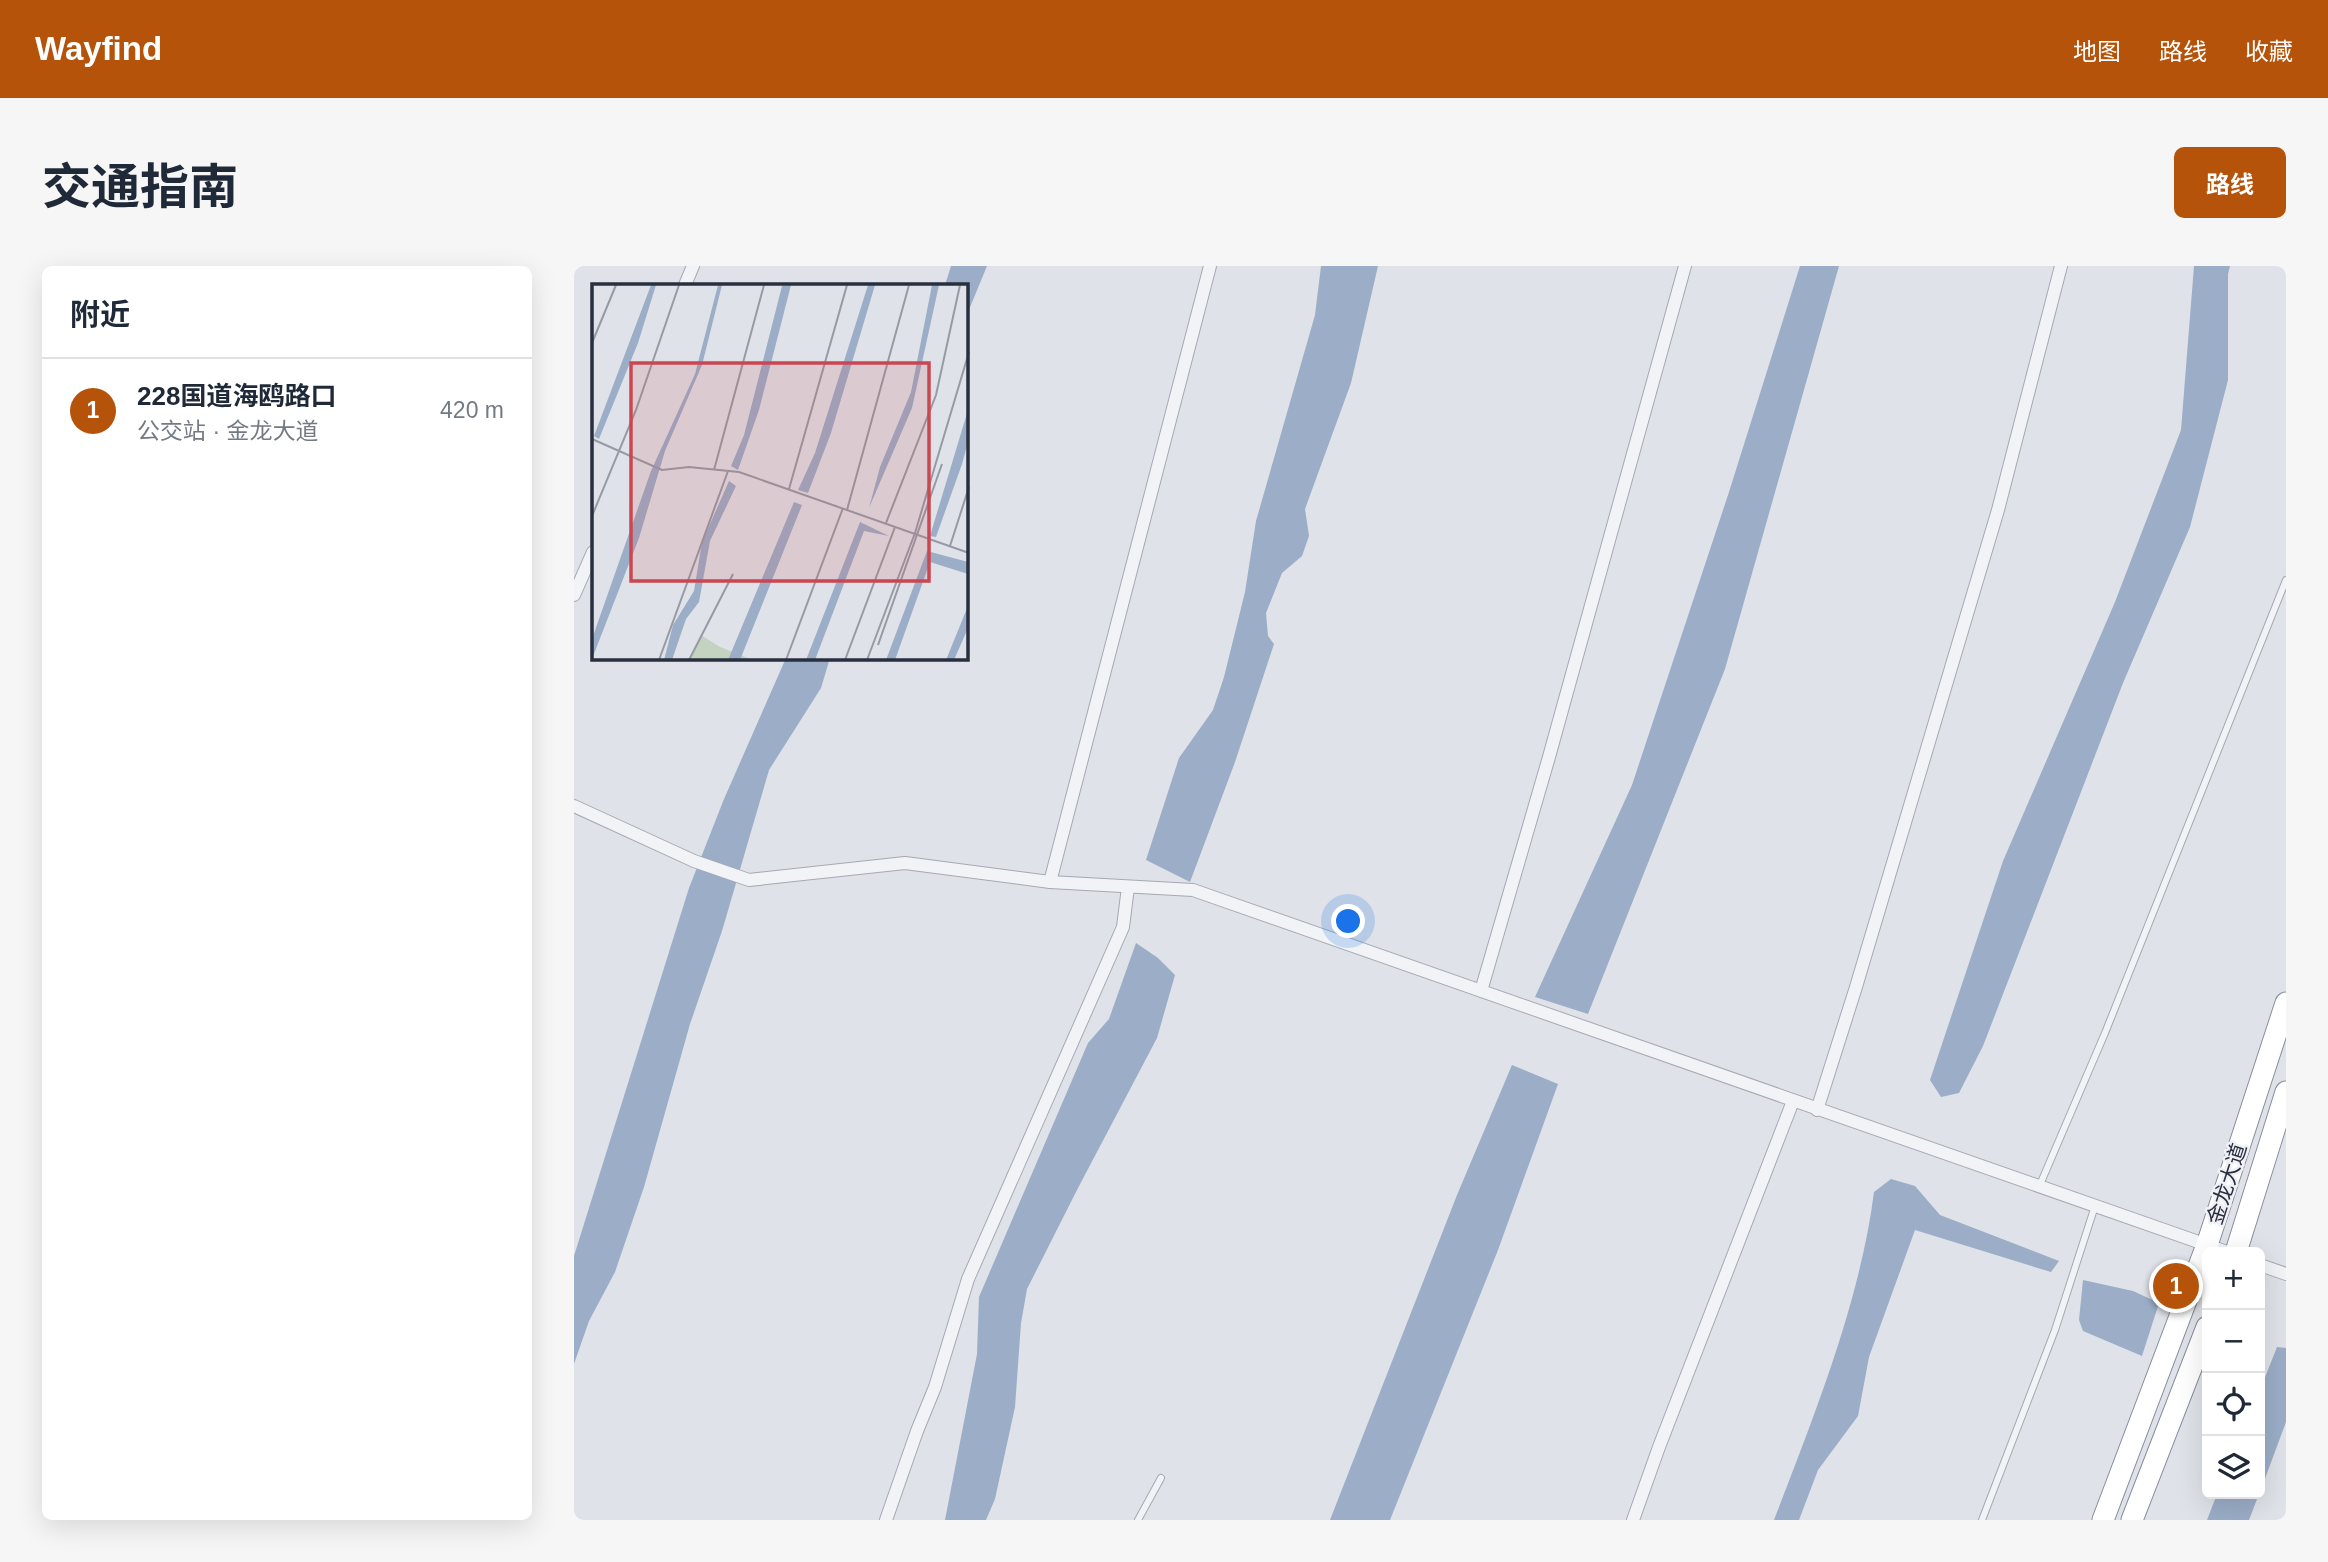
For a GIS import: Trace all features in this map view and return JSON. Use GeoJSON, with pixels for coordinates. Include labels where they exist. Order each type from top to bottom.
{"type":"FeatureCollection","features":[{"type":"Feature","properties":{"kind":"highway","name":"金龙大道"},"geometry":{"type":"LineString","coordinates":[[2218,1247],[2286,1003]]}},
{"type":"Feature","properties":{"kind":"highway","name":"金龙大道"},"geometry":{"type":"LineString","coordinates":[[2238,1247],[2286,1092]]}},
{"type":"Feature","properties":{"kind":"highway","name":"金龙大道"},"geometry":{"type":"LineString","coordinates":[[2103,1520],[2202,1285]]}},
{"type":"Feature","properties":{"kind":"highway"},"geometry":{"type":"LineString","coordinates":[[2132,1520],[2202,1340]]}},
{"type":"Feature","properties":{"kind":"street"},"geometry":{"type":"LineString","coordinates":[[685,284],[693,266]]}},
{"type":"Feature","properties":{"kind":"street"},"geometry":{"type":"LineString","coordinates":[[1050,882],[1210,266]]}},
{"type":"Feature","properties":{"kind":"street"},"geometry":{"type":"LineString","coordinates":[[1481,991],[1685,266]]}},
{"type":"Feature","properties":{"kind":"street"},"geometry":{"type":"LineString","coordinates":[[1817,1110],[1998,510],[2060,266]]}},
{"type":"Feature","properties":{"kind":"street"},"geometry":{"type":"LineString","coordinates":[[574,595],[592,554]]}},
{"type":"Feature","properties":{"kind":"street"},"geometry":{"type":"LineString","coordinates":[[574,806],[694,861],[748,880],[905,863],[1050,882],[1192,890],[2211,1247]]}},
{"type":"Feature","properties":{"kind":"street"},"geometry":{"type":"LineString","coordinates":[[886,1520],[934,1387],[968,1279],[1123,927],[1128,887]]}},
{"type":"Feature","properties":{"kind":"street"},"geometry":{"type":"LineString","coordinates":[[1633,1520],[1793,1101]]}},
{"type":"Feature","properties":{"kind":"street"},"geometry":{"type":"LineString","coordinates":[[2265,1267],[2286,1275]]}},
{"type":"Feature","properties":{"kind":"lane"},"geometry":{"type":"LineString","coordinates":[[2039,1187],[2105,1033],[2286,580]]}},
{"type":"Feature","properties":{"kind":"lane"},"geometry":{"type":"LineString","coordinates":[[1982,1520],[2054,1330],[2095,1206]]}},
{"type":"Feature","properties":{"kind":"lane"},"geometry":{"type":"LineString","coordinates":[[1138,1520],[1161,1478]]}},
{"type":"Feature","properties":{"kind":"water"},"geometry":{"type":"Polygon","coordinates":[[[951,266],[987,266],[968,312],[968,284],[945,284],[951,266]]]}},
{"type":"Feature","properties":{"kind":"water"},"geometry":{"type":"Polygon","coordinates":[[[1321,266],[1378,266],[1351,383],[1305,509],[1309,536],[1302,556],[1282,573],[1266,613],[1268,636],[1274,644],[1235,762],[1190,882],[1146,860],[1179,758],[1213,710],[1224,677],[1245,592],[1256,521],[1315,315],[1321,266]]]}},
{"type":"Feature","properties":{"kind":"water"},"geometry":{"type":"Polygon","coordinates":[[[1800,266],[1839,266],[1725,669],[1588,1014],[1535,997],[1632,785],[1800,266]]]}},
{"type":"Feature","properties":{"kind":"water"},"geometry":{"type":"Polygon","coordinates":[[[2194,266],[2230,266],[2228,380],[2190,527],[2123,683],[1983,1046],[1959,1093],[1941,1097],[1930,1080],[2003,861],[2115,602],[2181,430],[2194,266]]]}},
{"type":"Feature","properties":{"kind":"water"},"geometry":{"type":"Polygon","coordinates":[[[785,660],[829,660],[821,688],[769,770],[722,931],[690,1024],[644,1187],[615,1272],[589,1321],[574,1364],[574,1256],[689,888],[724,799],[785,660]]]}},
{"type":"Feature","properties":{"kind":"water"},"geometry":{"type":"Polygon","coordinates":[[[1136,943],[1158,958],[1175,975],[1157,1038],[1027,1289],[1021,1323],[1015,1407],[995,1499],[986,1520],[945,1520],[977,1354],[979,1297],[1088,1043],[1109,1019],[1136,943]]]}},
{"type":"Feature","properties":{"kind":"water"},"geometry":{"type":"Polygon","coordinates":[[[1512,1065],[1558,1084],[1498,1250],[1390,1520],[1330,1520],[1457,1195],[1512,1065]]]}},
{"type":"Feature","properties":{"kind":"water"},"geometry":{"type":"Polygon","coordinates":[[[1891,1179],[1915,1186],[1940,1215],[2059,1261],[2051,1272],[1915,1230],[1869,1357],[1858,1416],[1818,1470],[1799,1520],[1774,1520],[1820,1400],[1847,1317],[1874,1192],[1891,1179]]]}},
{"type":"Feature","properties":{"kind":"water"},"geometry":{"type":"Polygon","coordinates":[[[2083,1280],[2133,1291],[2159,1303],[2142,1356],[2083,1331],[2079,1320],[2083,1280]]]}},
{"type":"Feature","properties":{"kind":"water"},"geometry":{"type":"Polygon","coordinates":[[[2277,1347],[2286,1348],[2286,1422],[2265,1479],[2265,1436],[2265,1377],[2277,1347]]]}},
{"type":"Feature","properties":{"kind":"water"},"geometry":{"type":"Polygon","coordinates":[[[2215,1499],[2257,1499],[2249,1520],[2207,1520],[2215,1499]]]}},
{"type":"Feature","properties":{"kind":"place","name":"228国道海鸥路口"},"geometry":{"type":"Point","coordinates":[2176,1286]}}]}
